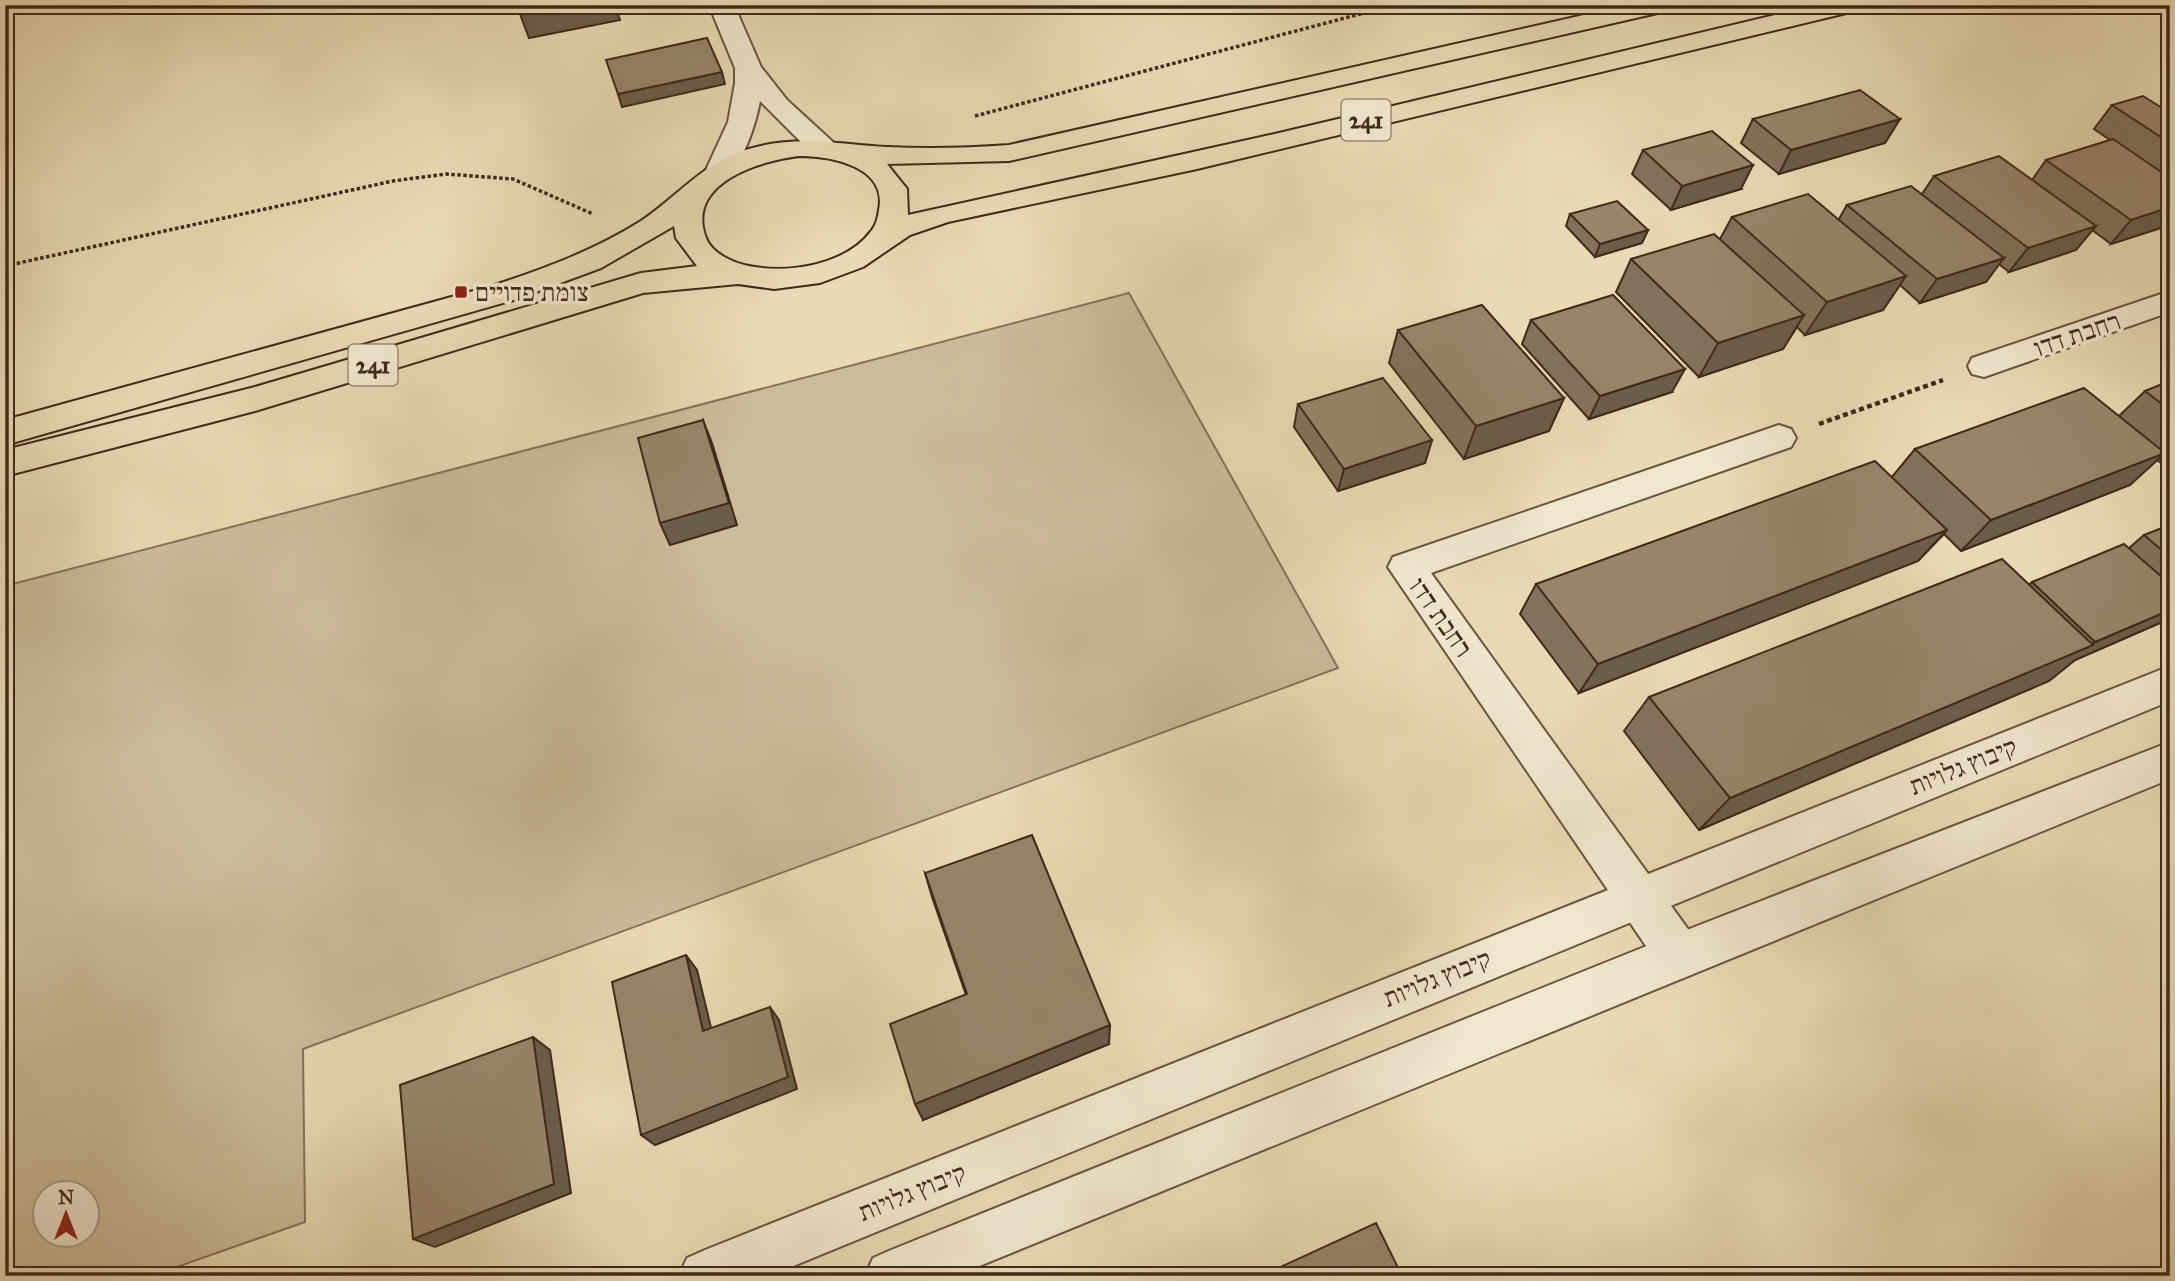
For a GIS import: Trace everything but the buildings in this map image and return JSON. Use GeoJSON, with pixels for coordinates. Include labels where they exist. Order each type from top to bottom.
{"type":"FeatureCollection","features":[{"type":"Feature","properties":{"kind":"main road","name":"241"},"geometry":{"type":"LineString","coordinates":[[832,150],[906,158],[957,158],[1009,153],[1662,5]]}},
{"type":"Feature","properties":{"kind":"main road","name":"241"},"geometry":{"type":"LineString","coordinates":[[884,237],[947,213],[1195,161],[1850,5]]}},
{"type":"Feature","properties":{"kind":"main road"},"geometry":{"type":"LineString","coordinates":[[795,147],[832,150],[874,165],[888,180],[896,197],[895,215],[884,237],[862,256],[831,270],[795,278],[759,278],[726,270],[701,256],[688,237],[685,216],[693,196],[719,172],[735,162],[764,152],[795,147]]}},
{"type":"Feature","properties":{"kind":"main road","name":"241"},"geometry":{"type":"LineString","coordinates":[[5,433],[506,292],[564,273],[639,235],[693,196]]}},
{"type":"Feature","properties":{"kind":"main road","name":"241"},"geometry":{"type":"LineString","coordinates":[[5,463],[255,399],[641,284],[681,277],[741,274]]}},
{"type":"Feature","properties":{"kind":"street"},"geometry":{"type":"LineString","coordinates":[[721,5],[748,68],[777,106],[832,150]]}},
{"type":"Feature","properties":{"kind":"street"},"geometry":{"type":"LineString","coordinates":[[719,172],[745,118],[750,94],[748,68]]}},
{"type":"Feature","properties":{"kind":"street","name":"רחבת דדו"},"geometry":{"type":"LineString","coordinates":[[1984,366],[2170,302]]}},
{"type":"Feature","properties":{"kind":"street","name":"רחבת דדו"},"geometry":{"type":"LineString","coordinates":[[1679,954],[1406,568],[1779,438]]}},
{"type":"Feature","properties":{"kind":"street","name":"קיבוץ גלויות"},"geometry":{"type":"LineString","coordinates":[[705,1276],[2170,683]]}},
{"type":"Feature","properties":{"kind":"street"},"geometry":{"type":"LineString","coordinates":[[891,1276],[1679,954],[2170,761]]}},
{"type":"Feature","properties":{"kind":"path"},"geometry":{"type":"LineString","coordinates":[[971,117],[1394,5]]}},
{"type":"Feature","properties":{"kind":"path"},"geometry":{"type":"LineString","coordinates":[[5,266],[393,181],[446,174],[513,179],[639,235]]}},
{"type":"Feature","properties":{"kind":"path"},"geometry":{"type":"LineString","coordinates":[[1779,438],[1984,366]]}},
{"type":"Feature","properties":{"kind":"shaded area"},"geometry":{"type":"Polygon","coordinates":[[[1129,293],[1338,668],[303,1049],[305,1222],[151,1276],[5,1276],[5,586],[1129,293]]]}},
{"type":"Feature","properties":{"kind":"place","name":"צומת פדויים"},"geometry":{"type":"Point","coordinates":[461,292]}}]}
